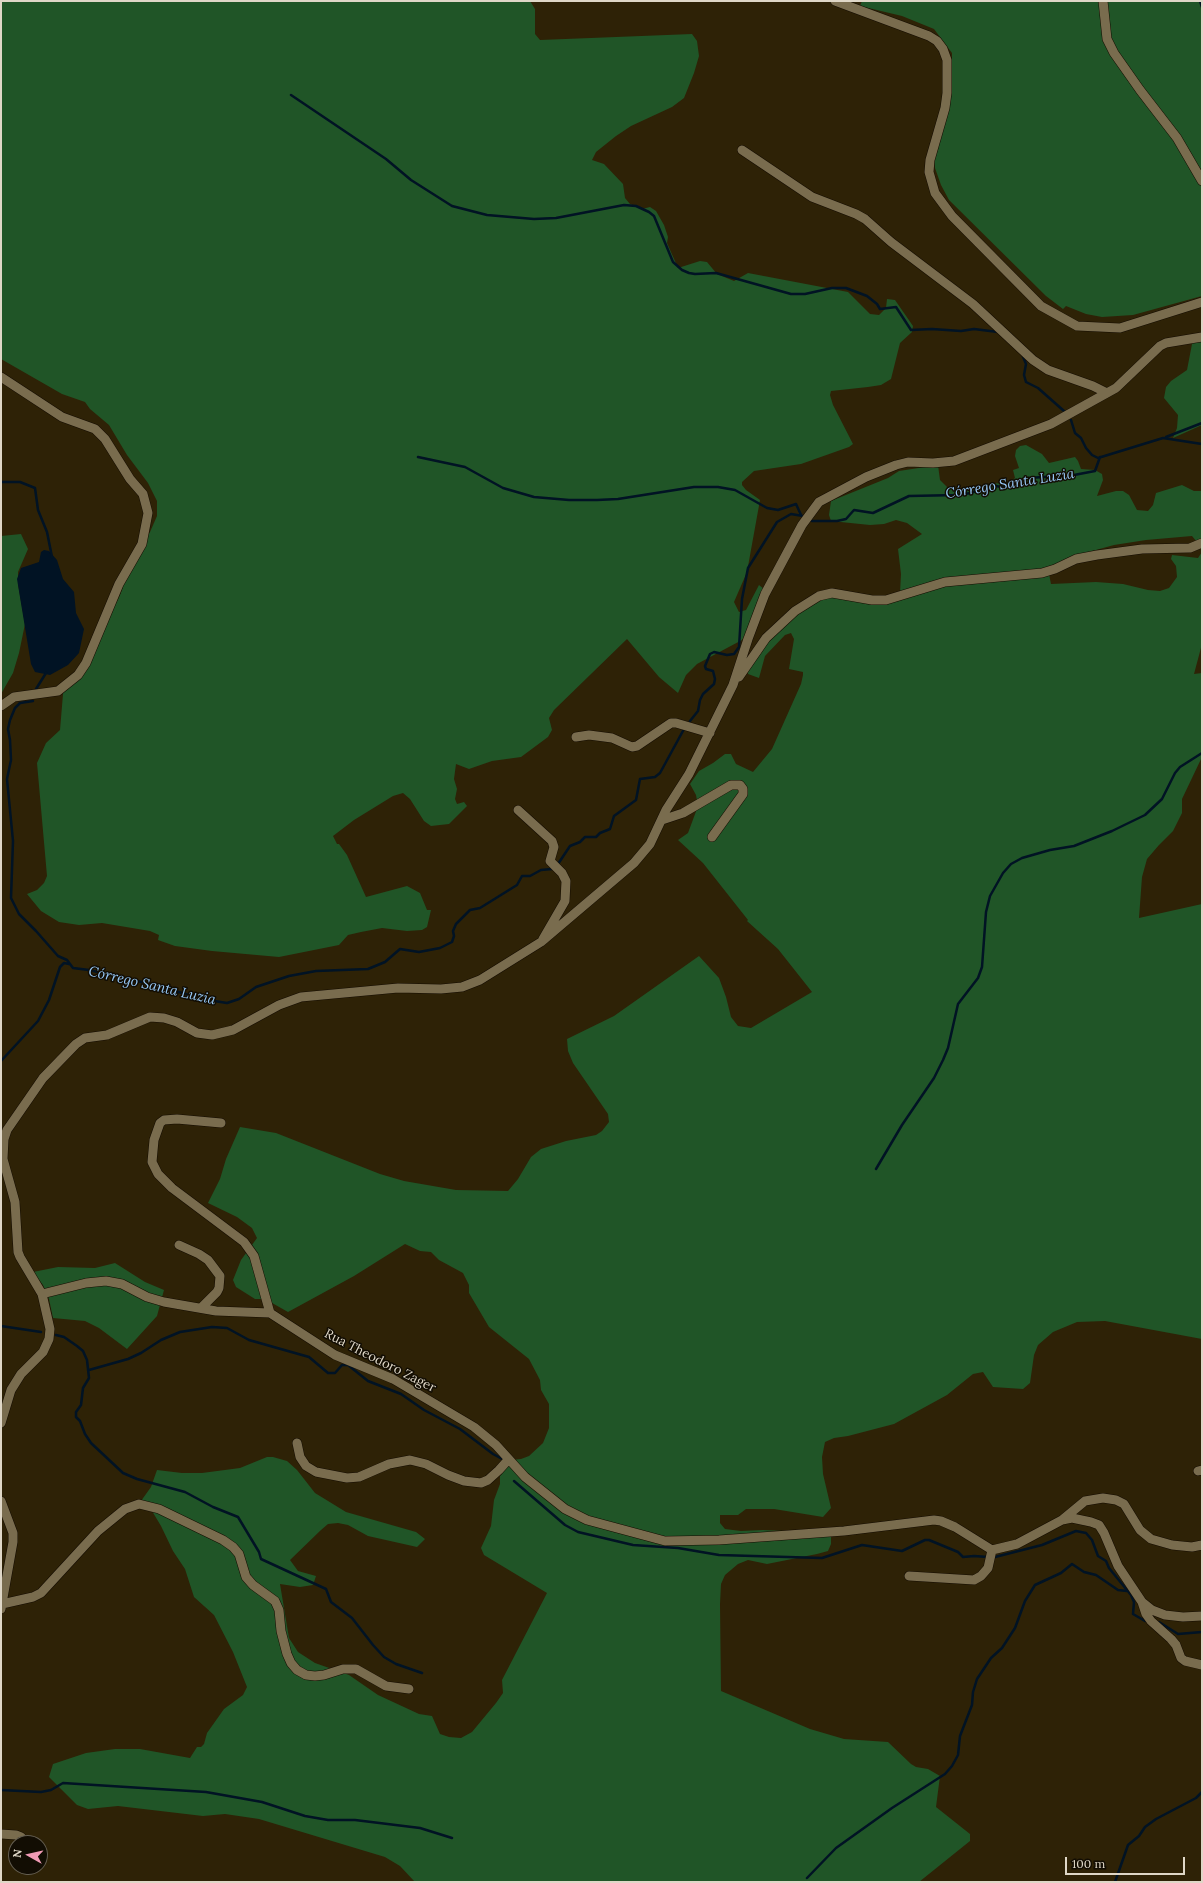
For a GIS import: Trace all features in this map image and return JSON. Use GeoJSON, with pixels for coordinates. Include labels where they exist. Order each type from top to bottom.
{"type":"FeatureCollection","features":[{"type":"Feature","properties":{"kind":"street"},"geometry":{"type":"LineString","coordinates":[[835,1],[929,36],[937,41],[943,49],[947,60],[947,93],[945,108],[930,160],[931,183],[942,205],[1041,306],[1077,326],[1120,328],[1202,302]]}},
{"type":"Feature","properties":{"kind":"street"},"geometry":{"type":"LineString","coordinates":[[1103,1],[1107,39],[1114,53],[1177,138],[1202,181]]}},
{"type":"Feature","properties":{"kind":"street"},"geometry":{"type":"LineString","coordinates":[[742,150],[812,198],[856,214],[865,219],[891,242],[973,304],[1033,360],[1048,370],[1093,386],[1107,393]]}},
{"type":"Feature","properties":{"kind":"street"},"geometry":{"type":"LineString","coordinates":[[2,1419],[11,1390],[16,1381],[42,1352],[49,1339],[50,1329],[49,1318],[42,1294],[18,1252],[17,1212],[3,1159],[3,1145],[7,1130],[35,1089],[47,1073],[76,1044],[85,1038],[107,1035],[150,1017],[164,1018],[177,1022],[197,1033],[212,1035],[233,1030],[279,1006],[301,997],[398,988],[441,989],[462,986],[480,980],[541,942],[643,854],[689,774],[733,685],[765,594],[802,526],[819,502],[866,477],[896,465],[908,462],[947,462],[962,458],[1051,424],[1107,393],[1127,379],[1160,346],[1202,337]]}},
{"type":"Feature","properties":{"kind":"street"},"geometry":{"type":"LineString","coordinates":[[1,378],[62,417],[95,429],[105,440],[130,479],[143,494],[148,513],[142,544],[119,584],[86,663],[78,675],[58,691],[14,697],[1,706]]}},
{"type":"Feature","properties":{"kind":"street"},"geometry":{"type":"LineString","coordinates":[[733,685],[766,638],[796,611],[819,596],[832,593],[872,600],[886,600],[946,582],[1042,572],[1076,560],[1097,555],[1142,549],[1190,548],[1202,543]]}},
{"type":"Feature","properties":{"kind":"street"},"geometry":{"type":"LineString","coordinates":[[576,737],[589,735],[612,738],[632,747],[637,746],[671,723],[676,723],[710,733]]}},
{"type":"Feature","properties":{"kind":"street"},"geometry":{"type":"LineString","coordinates":[[662,820],[682,813],[731,784],[740,785],[743,789],[743,794],[712,837]]}},
{"type":"Feature","properties":{"kind":"street"},"geometry":{"type":"LineString","coordinates":[[518,810],[552,841],[554,847],[550,861],[562,873],[566,881],[565,901],[541,942]]}},
{"type":"Feature","properties":{"kind":"street"},"geometry":{"type":"LineString","coordinates":[[221,1123],[177,1119],[164,1120],[160,1122],[154,1140],[152,1162],[158,1174],[172,1188],[244,1242],[254,1256],[270,1313]]}},
{"type":"Feature","properties":{"kind":"street"},"geometry":{"type":"LineString","coordinates":[[179,1245],[208,1260],[220,1276],[219,1288],[217,1292],[201,1308]]}},
{"type":"Feature","properties":{"kind":"street","name":"Rua Theodoro Zager"},"geometry":{"type":"LineString","coordinates":[[42,1294],[86,1282],[106,1281],[122,1284],[147,1297],[158,1300],[201,1308],[270,1313],[335,1355],[393,1379],[474,1427],[496,1445],[525,1478],[565,1509],[587,1520],[665,1541],[719,1540],[844,1531],[934,1520],[941,1521],[955,1527],[992,1550]]}},
{"type":"Feature","properties":{"kind":"street"},"geometry":{"type":"LineString","coordinates":[[297,1443],[300,1457],[306,1466],[316,1472],[347,1478],[359,1477],[389,1464],[410,1460],[426,1464],[464,1481],[481,1482],[488,1480],[500,1470],[508,1460]]}},
{"type":"Feature","properties":{"kind":"street"},"geometry":{"type":"LineString","coordinates":[[908,1576],[974,1580],[981,1576],[988,1568],[992,1550],[1017,1544],[1062,1520],[1085,1501],[1103,1498],[1116,1500],[1124,1504],[1140,1530],[1151,1540],[1172,1545],[1192,1547],[1202,1545]]}},
{"type":"Feature","properties":{"kind":"street"},"geometry":{"type":"LineString","coordinates":[[1,1501],[8,1517],[13,1538],[2,1606],[34,1597],[41,1593],[98,1531],[125,1509],[132,1505],[143,1504],[159,1509],[223,1540],[239,1554],[246,1576],[253,1585],[275,1601],[279,1610],[281,1631],[287,1654],[291,1663],[297,1670],[306,1675],[315,1676],[324,1675],[342,1669],[356,1669],[386,1686],[409,1689]]}},
{"type":"Feature","properties":{"kind":"street"},"geometry":{"type":"LineString","coordinates":[[1062,1520],[1078,1519],[1099,1525],[1108,1541],[1118,1566],[1142,1602],[1146,1614],[1151,1621],[1176,1645],[1181,1658],[1185,1661],[1202,1665]]}},
{"type":"Feature","properties":{"kind":"street"},"geometry":{"type":"LineString","coordinates":[[1142,1602],[1152,1610],[1165,1615],[1183,1617],[1202,1616]]}},
{"type":"Feature","properties":{"kind":"street"},"geometry":{"type":"LineString","coordinates":[[1,1834],[16,1835]]}},
{"type":"Feature","properties":{"kind":"green space"},"geometry":{"type":"Polygon","coordinates":[[[1,1],[530,1],[535,9],[535,34],[540,40],[692,34],[697,41],[699,56],[684,98],[672,107],[631,126],[616,136],[596,152],[592,160],[604,164],[623,184],[625,198],[630,204],[642,209],[650,207],[656,211],[664,225],[668,237],[667,243],[678,268],[700,261],[707,262],[717,274],[734,281],[748,273],[848,292],[870,314],[879,315],[886,308],[887,299],[895,300],[913,326],[912,332],[900,343],[891,379],[881,385],[831,391],[830,395],[833,405],[853,444],[849,447],[801,464],[754,471],[742,482],[742,485],[746,490],[760,500],[747,572],[734,602],[739,612],[746,610],[759,585],[770,594],[742,640],[697,664],[686,675],[678,693],[659,677],[627,639],[554,710],[549,718],[552,730],[548,737],[521,757],[492,761],[469,769],[456,764],[454,779],[457,789],[455,799],[457,804],[464,802],[467,806],[449,824],[431,826],[424,821],[410,799],[403,793],[393,796],[354,820],[333,836],[337,844],[339,844],[347,855],[366,897],[407,886],[420,893],[427,910],[431,910],[427,927],[422,930],[407,931],[382,928],[348,935],[339,945],[279,957],[212,951],[175,946],[158,940],[159,935],[150,931],[102,923],[79,925],[59,922],[41,911],[27,894],[37,890],[44,883],[47,876],[37,763],[46,743],[60,730],[64,682],[87,663],[120,595],[123,587],[119,580],[150,532],[157,516],[157,501],[148,483],[127,455],[109,425],[90,409],[85,402],[62,394],[1,359],[1,1]]]}},
{"type":"Feature","properties":{"kind":"green space"},"geometry":{"type":"Polygon","coordinates":[[[862,1],[1202,1],[1202,296],[1133,315],[1102,317],[1086,314],[1066,306],[1063,309],[1046,296],[949,200],[941,185],[935,168],[933,154],[935,137],[952,82],[952,53],[934,29],[902,16],[860,6],[862,1]]]}},
{"type":"Feature","properties":{"kind":"green space"},"geometry":{"type":"Polygon","coordinates":[[[1202,334],[1202,425],[1173,438],[1177,428],[1178,415],[1164,398],[1166,387],[1171,381],[1187,370],[1192,344],[1196,335],[1202,334]]]}},
{"type":"Feature","properties":{"kind":"green space"},"geometry":{"type":"Polygon","coordinates":[[[1026,445],[1042,454],[1049,463],[1075,457],[1081,469],[1095,470],[1102,474],[1103,480],[1097,496],[1116,491],[1123,491],[1129,495],[1137,510],[1148,511],[1153,505],[1156,493],[1182,485],[1194,491],[1202,491],[1202,548],[1192,536],[1146,540],[1114,545],[1085,553],[1049,574],[1051,584],[1096,582],[1123,584],[1148,590],[1160,591],[1169,588],[1177,577],[1176,566],[1171,559],[1172,555],[1198,558],[1202,552],[1202,644],[1194,674],[1202,673],[1202,757],[1182,799],[1182,813],[1173,831],[1147,859],[1142,877],[1139,918],[1202,904],[1202,1339],[1105,1321],[1077,1322],[1053,1332],[1038,1345],[1034,1355],[1030,1383],[1023,1389],[993,1387],[983,1372],[973,1374],[947,1395],[894,1424],[848,1436],[834,1438],[825,1442],[822,1457],[823,1474],[831,1508],[823,1517],[774,1509],[746,1509],[738,1515],[720,1515],[720,1523],[725,1529],[741,1531],[763,1530],[826,1533],[831,1537],[831,1544],[828,1551],[767,1564],[748,1560],[738,1564],[725,1575],[721,1584],[720,1604],[721,1691],[810,1729],[844,1739],[888,1742],[911,1764],[916,1767],[928,1769],[940,1776],[936,1807],[970,1834],[970,1841],[919,1882],[415,1882],[400,1866],[385,1857],[259,1819],[225,1814],[203,1816],[118,1806],[88,1809],[77,1805],[49,1777],[53,1764],[86,1753],[115,1749],[140,1749],[190,1758],[197,1747],[201,1747],[204,1744],[207,1733],[224,1709],[243,1695],[247,1687],[233,1652],[214,1615],[194,1597],[185,1569],[173,1551],[149,1506],[141,1501],[151,1487],[157,1470],[182,1473],[202,1473],[240,1468],[267,1457],[273,1457],[287,1461],[297,1470],[315,1493],[346,1512],[416,1532],[425,1539],[417,1547],[368,1536],[348,1525],[338,1523],[328,1524],[290,1560],[298,1571],[316,1576],[313,1585],[300,1587],[280,1584],[289,1638],[298,1652],[315,1663],[349,1675],[378,1695],[419,1714],[432,1716],[440,1734],[449,1737],[461,1738],[472,1732],[503,1693],[502,1680],[547,1593],[484,1555],[481,1548],[491,1526],[494,1500],[500,1484],[500,1476],[511,1460],[529,1456],[543,1443],[549,1428],[549,1404],[541,1390],[540,1380],[529,1359],[489,1327],[469,1293],[469,1285],[463,1273],[439,1260],[431,1252],[420,1251],[405,1244],[354,1276],[288,1312],[265,1299],[255,1299],[236,1287],[233,1280],[241,1260],[257,1238],[252,1228],[237,1217],[208,1203],[220,1179],[226,1159],[240,1127],[276,1133],[380,1174],[404,1181],[456,1190],[508,1191],[518,1179],[531,1157],[541,1149],[566,1141],[596,1135],[602,1131],[609,1122],[608,1114],[573,1063],[568,1051],[567,1039],[614,1016],[699,956],[719,978],[731,1017],[738,1026],[751,1028],[812,992],[778,949],[747,921],[748,920],[703,863],[678,840],[688,833],[698,806],[696,795],[690,784],[699,771],[725,754],[731,754],[736,764],[753,772],[772,749],[801,684],[803,675],[803,672],[789,669],[794,639],[791,633],[785,635],[765,656],[759,678],[748,674],[747,667],[796,609],[838,591],[888,597],[900,593],[901,574],[898,549],[922,534],[907,523],[896,520],[884,524],[870,525],[831,521],[829,515],[831,501],[888,478],[899,471],[938,465],[940,480],[948,488],[972,490],[992,483],[1008,484],[1015,478],[1013,470],[1019,468],[1015,456],[1016,450],[1020,446],[1026,445]]]}},
{"type":"Feature","properties":{"kind":"green space"},"geometry":{"type":"Polygon","coordinates":[[[21,534],[28,549],[18,572],[18,584],[25,624],[13,673],[1,694],[1,536],[21,534]]]}},
{"type":"Feature","properties":{"kind":"green space"},"geometry":{"type":"Polygon","coordinates":[[[115,1263],[145,1282],[164,1290],[157,1316],[127,1349],[99,1328],[85,1321],[53,1318],[49,1299],[43,1285],[33,1272],[58,1267],[95,1268],[115,1263]]]}},
{"type":"Feature","properties":{"kind":"water"},"geometry":{"type":"Polygon","coordinates":[[[44,550],[49,551],[57,560],[63,579],[74,592],[76,613],[84,629],[79,653],[68,665],[50,675],[35,672],[31,664],[17,579],[21,568],[39,562],[41,552],[44,550]]]}},
{"type":"Feature","properties":{"kind":"waterway"},"geometry":{"type":"LineString","coordinates":[[1200,1],[1202,7]]}},
{"type":"Feature","properties":{"kind":"waterway"},"geometry":{"type":"LineString","coordinates":[[291,95],[386,159],[411,180],[452,206],[487,215],[534,219],[556,218],[624,205],[636,206],[654,216],[673,262],[682,270],[689,273],[716,273],[791,294],[805,294],[832,288],[846,288],[867,296],[877,304],[880,309],[896,307],[911,330],[932,329],[961,331],[974,329],[998,332]]}},
{"type":"Feature","properties":{"kind":"waterway"},"geometry":{"type":"LineString","coordinates":[[1022,354],[1026,364],[1024,375],[1026,382],[1038,388],[1064,411]]}},
{"type":"Feature","properties":{"kind":"waterway","name":"Córrego Santa Luzia"},"geometry":{"type":"LineString","coordinates":[[1071,420],[1075,433],[1081,438],[1086,448],[1092,455],[1098,458],[1163,438],[1202,444]]}},
{"type":"Feature","properties":{"kind":"waterway"},"geometry":{"type":"LineString","coordinates":[[1166,437],[1202,423]]}},
{"type":"Feature","properties":{"kind":"waterway"},"geometry":{"type":"LineString","coordinates":[[418,457],[465,467],[503,488],[534,497],[569,500],[618,499],[694,487],[718,487],[735,490],[767,508],[778,510],[796,504],[801,515]]}},
{"type":"Feature","properties":{"kind":"waterway","name":"Córrego Santa Luzia"},"geometry":{"type":"LineString","coordinates":[[812,521],[837,521],[846,519],[854,510],[873,513],[909,496],[958,495],[971,493],[991,485],[1001,487],[1015,484],[1028,478],[1074,475],[1095,471],[1100,457]]}},
{"type":"Feature","properties":{"kind":"waterway"},"geometry":{"type":"LineString","coordinates":[[1,482],[20,482],[35,488],[38,510],[47,532],[52,557]]}},
{"type":"Feature","properties":{"kind":"waterway","name":"Córrego Santa Luzia"},"geometry":{"type":"LineString","coordinates":[[690,721],[698,711],[703,694],[714,684],[715,679],[713,671],[706,669],[705,666],[710,654],[714,652],[727,655],[734,654],[739,647],[742,599],[748,568],[777,522],[791,514],[803,516]]}},
{"type":"Feature","properties":{"kind":"waterway"},"geometry":{"type":"LineString","coordinates":[[36,689],[46,673]]}},
{"type":"Feature","properties":{"kind":"waterway","name":"Córrego Santa Luzia"},"geometry":{"type":"LineString","coordinates":[[33,701],[20,703],[15,708],[8,729],[11,760],[7,779],[13,841],[11,898],[19,914],[58,956],[67,960],[73,968],[89,970],[159,986],[202,999],[227,1003],[239,999],[256,987],[289,976],[316,971],[368,969],[385,962],[400,949],[419,952],[440,948],[452,942],[454,936],[453,931],[456,924],[470,910],[480,908],[517,885],[522,876],[530,876],[541,870],[552,869]]}},
{"type":"Feature","properties":{"kind":"waterway","name":"Córrego Santa Luzia"},"geometry":{"type":"LineString","coordinates":[[558,864],[570,846],[580,842],[585,837],[596,837],[600,833],[610,829],[614,816],[636,800],[640,779],[655,777],[660,773],[684,729]]}},
{"type":"Feature","properties":{"kind":"waterway"},"geometry":{"type":"LineString","coordinates":[[876,1169],[902,1125],[934,1078],[943,1060],[948,1048],[958,1004],[978,978],[982,967],[986,912],[990,896],[1003,873],[1011,864],[1022,858],[1050,850],[1074,846],[1112,831],[1145,815],[1162,799],[1175,773],[1180,767],[1202,753]]}},
{"type":"Feature","properties":{"kind":"waterway","name":"Córrego Santa Luzia"},"geometry":{"type":"LineString","coordinates":[[1,1061],[38,1021],[49,1000],[60,967],[64,963],[69,964]]}},
{"type":"Feature","properties":{"kind":"waterway"},"geometry":{"type":"LineString","coordinates":[[1,1326],[41,1332]]}},
{"type":"Feature","properties":{"kind":"waterway"},"geometry":{"type":"LineString","coordinates":[[89,1370],[128,1359],[141,1353],[161,1340],[180,1332],[212,1327],[227,1328],[249,1340],[309,1357],[328,1373],[335,1373],[342,1365],[348,1365],[368,1381],[401,1394],[424,1410],[460,1429],[493,1454],[504,1460]]}},
{"type":"Feature","properties":{"kind":"waterway"},"geometry":{"type":"LineString","coordinates":[[56,1335],[64,1337],[77,1346],[83,1351],[87,1360],[89,1378],[83,1388],[81,1405],[76,1412],[76,1417],[80,1421],[85,1434],[91,1443],[123,1473],[137,1479],[185,1492],[213,1507],[238,1517],[259,1552],[261,1559],[326,1589],[331,1602],[352,1618],[384,1657],[396,1664],[422,1673]]}},
{"type":"Feature","properties":{"kind":"waterway"},"geometry":{"type":"LineString","coordinates":[[514,1481],[565,1525],[578,1532],[633,1545],[678,1548],[719,1555],[822,1558],[862,1545],[902,1551],[925,1540],[929,1540],[958,1552],[963,1557],[988,1557]]}},
{"type":"Feature","properties":{"kind":"waterway"},"geometry":{"type":"LineString","coordinates":[[995,1557],[1042,1545],[1076,1531],[1086,1533],[1092,1540],[1098,1556],[1106,1561],[1109,1568],[1131,1595],[1134,1602],[1133,1614],[1145,1621]]}},
{"type":"Feature","properties":{"kind":"waterway"},"geometry":{"type":"LineString","coordinates":[[807,1878],[836,1848],[892,1808],[945,1774],[952,1766],[958,1755],[960,1736],[972,1705],[973,1692],[977,1679],[991,1658],[1002,1648],[1015,1628],[1025,1601],[1035,1585],[1061,1573],[1072,1564],[1084,1572],[1096,1575],[1118,1590],[1127,1591]]}},
{"type":"Feature","properties":{"kind":"waterway"},"geometry":{"type":"LineString","coordinates":[[1159,1622],[1178,1634],[1202,1632]]}},
{"type":"Feature","properties":{"kind":"waterway"},"geometry":{"type":"LineString","coordinates":[[1,1790],[41,1792],[51,1790],[63,1783],[206,1792],[262,1802],[305,1816],[328,1820],[355,1820],[420,1828],[452,1838]]}},
{"type":"Feature","properties":{"kind":"waterway"},"geometry":{"type":"LineString","coordinates":[[1115,1882],[1128,1845],[1139,1836],[1145,1827],[1156,1819],[1196,1798],[1202,1792]]}}]}
